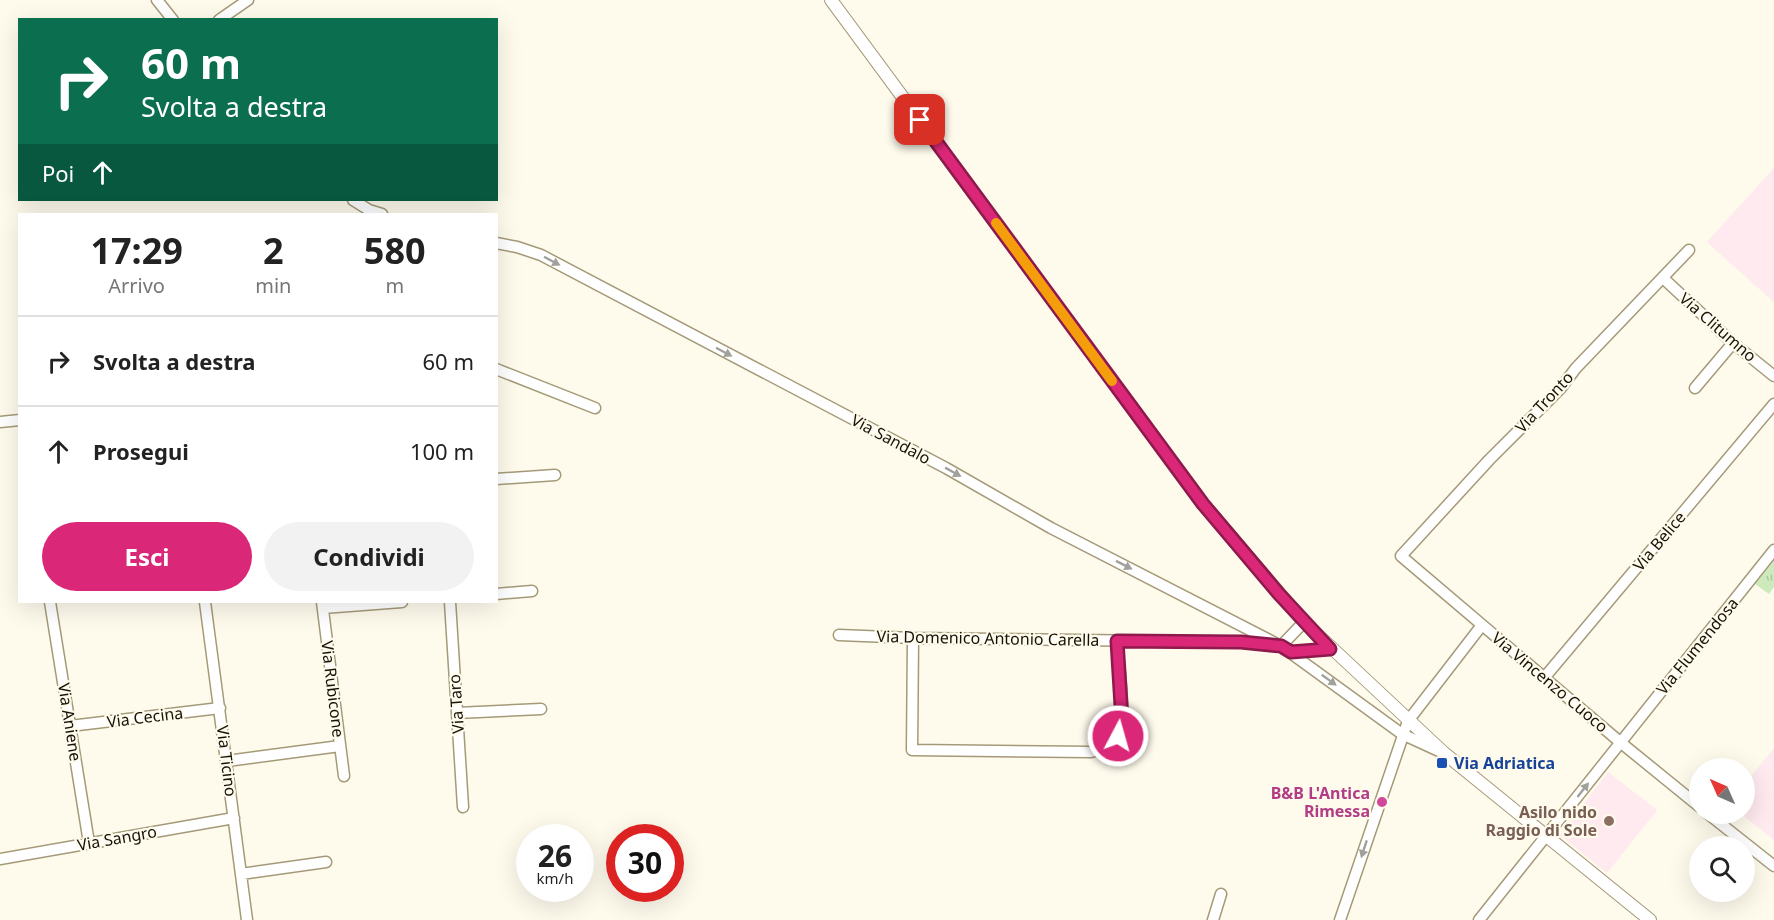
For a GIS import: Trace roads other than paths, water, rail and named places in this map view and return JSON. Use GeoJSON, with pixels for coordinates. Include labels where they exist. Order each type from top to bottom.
{"type":"FeatureCollection","features":[{"type":"Feature","properties":{"kind":"street"},"geometry":{"type":"LineString","coordinates":[[157,0],[171,18]]}},
{"type":"Feature","properties":{"kind":"street"},"geometry":{"type":"LineString","coordinates":[[222,18],[248,0]]}},
{"type":"Feature","properties":{"kind":"street"},"geometry":{"type":"LineString","coordinates":[[831,0],[1203,504],[1304,622],[1330,649],[1444,753],[1650,920]]}},
{"type":"Feature","properties":{"kind":"street"},"geometry":{"type":"LineString","coordinates":[[355,201],[379,213]]}},
{"type":"Feature","properties":{"kind":"street","name":"Via Sandalo"},"geometry":{"type":"LineString","coordinates":[[498,243],[541,255],[946,468],[1051,528],[1286,649]]}},
{"type":"Feature","properties":{"kind":"street","name":"Via Tronto"},"geometry":{"type":"LineString","coordinates":[[1401,556],[1689,250]]}},
{"type":"Feature","properties":{"kind":"street","name":"Via Clitumno"},"geometry":{"type":"LineString","coordinates":[[1663,278],[1733,343],[1774,376]]}},
{"type":"Feature","properties":{"kind":"street"},"geometry":{"type":"LineString","coordinates":[[1695,388],[1733,343]]}},
{"type":"Feature","properties":{"kind":"street"},"geometry":{"type":"LineString","coordinates":[[498,370],[595,408]]}},
{"type":"Feature","properties":{"kind":"street","name":"Via Belice"},"geometry":{"type":"LineString","coordinates":[[1544,678],[1774,404]]}},
{"type":"Feature","properties":{"kind":"street"},"geometry":{"type":"LineString","coordinates":[[0,422],[18,420]]}},
{"type":"Feature","properties":{"kind":"street"},"geometry":{"type":"LineString","coordinates":[[498,479],[555,475]]}},
{"type":"Feature","properties":{"kind":"street","name":"Via Flumendosa"},"geometry":{"type":"LineString","coordinates":[[1479,920],[1774,550]]}},
{"type":"Feature","properties":{"kind":"street","name":"Via Vincenzo Cuoco"},"geometry":{"type":"LineString","coordinates":[[1401,556],[1689,798]]}},
{"type":"Feature","properties":{"kind":"street"},"geometry":{"type":"LineString","coordinates":[[498,594],[532,591]]}},
{"type":"Feature","properties":{"kind":"street","name":"Via Aniene"},"geometry":{"type":"LineString","coordinates":[[50,603],[89,843]]}},
{"type":"Feature","properties":{"kind":"street","name":"Via Ticino"},"geometry":{"type":"LineString","coordinates":[[205,603],[247,920]]}},
{"type":"Feature","properties":{"kind":"street"},"geometry":{"type":"LineString","coordinates":[[322,605],[375,603]]}},
{"type":"Feature","properties":{"kind":"street","name":"Via Taro"},"geometry":{"type":"LineString","coordinates":[[450,603],[463,807]]}},
{"type":"Feature","properties":{"kind":"street","name":"Via Rubicone"},"geometry":{"type":"LineString","coordinates":[[322,605],[344,776]]}},
{"type":"Feature","properties":{"kind":"street"},"geometry":{"type":"LineString","coordinates":[[1304,622],[1286,649],[1402,734],[1444,753]]}},
{"type":"Feature","properties":{"kind":"street"},"geometry":{"type":"LineString","coordinates":[[1340,920],[1408,720],[1482,625]]}},
{"type":"Feature","properties":{"kind":"street","name":"Via Domenico Antonio Carella"},"geometry":{"type":"LineString","coordinates":[[839,635],[1241,642],[1286,649],[1330,649]]}},
{"type":"Feature","properties":{"kind":"street"},"geometry":{"type":"LineString","coordinates":[[913,638],[912,750],[1091,752],[1106,748],[1118,736],[1122,721],[1117,641]]}},
{"type":"Feature","properties":{"kind":"street","name":"Via Cecina"},"geometry":{"type":"LineString","coordinates":[[70,726],[220,708]]}},
{"type":"Feature","properties":{"kind":"street"},"geometry":{"type":"LineString","coordinates":[[457,713],[541,709]]}},
{"type":"Feature","properties":{"kind":"street"},"geometry":{"type":"LineString","coordinates":[[227,761],[340,746]]}},
{"type":"Feature","properties":{"kind":"street","name":"Via Sangro"},"geometry":{"type":"LineString","coordinates":[[0,859],[234,818]]}},
{"type":"Feature","properties":{"kind":"street"},"geometry":{"type":"LineString","coordinates":[[1721,824],[1774,866]]}},
{"type":"Feature","properties":{"kind":"street"},"geometry":{"type":"LineString","coordinates":[[241,874],[326,862]]}},
{"type":"Feature","properties":{"kind":"street"},"geometry":{"type":"LineString","coordinates":[[1213,920],[1221,894]]}},
{"type":"Feature","properties":{"kind":"place","name":"Via Adriatica"},"geometry":{"type":"Point","coordinates":[1442,763]}},
{"type":"Feature","properties":{"kind":"place","name":"B&B L'Antica Rimessa"},"geometry":{"type":"Point","coordinates":[1382,802]}},
{"type":"Feature","properties":{"kind":"place","name":"Asilo nido Raggio di Sole"},"geometry":{"type":"Point","coordinates":[1609,821]}}]}
